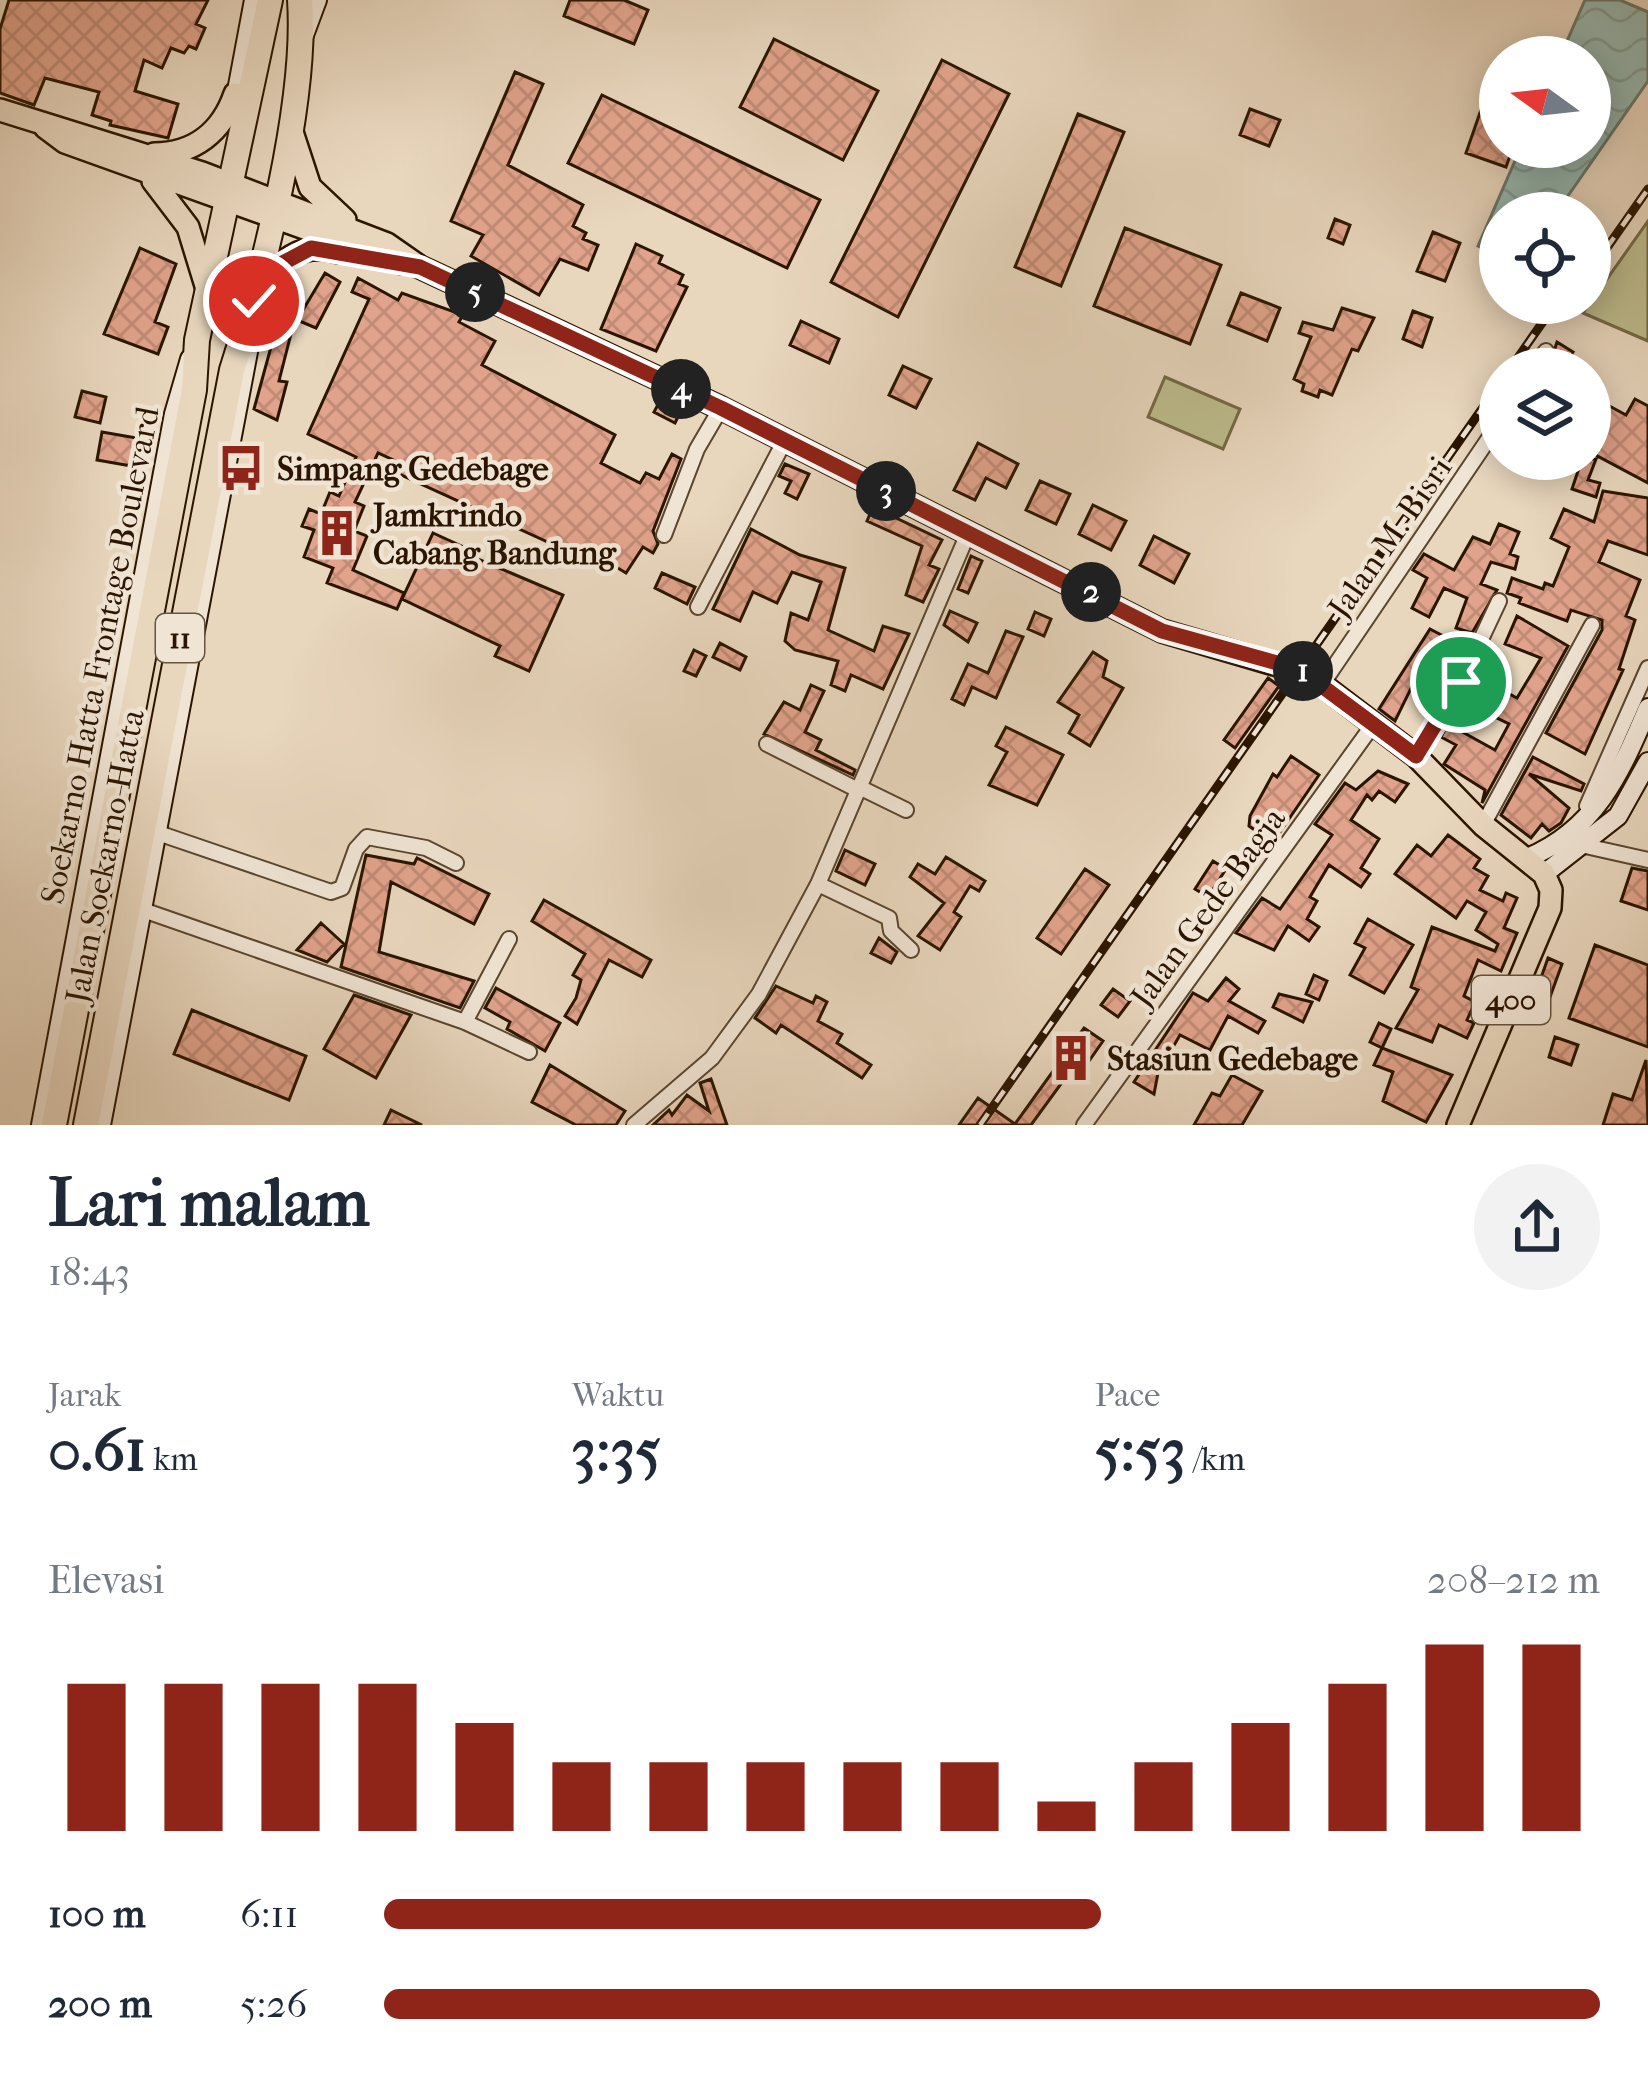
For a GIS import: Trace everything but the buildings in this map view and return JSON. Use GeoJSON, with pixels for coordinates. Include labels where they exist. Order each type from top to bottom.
{"type":"FeatureCollection","features":[{"type":"Feature","properties":{"kind":"highway","name":"Jalan Soekarno-Hatta"},"geometry":{"type":"LineString","coordinates":[[54,1125],[194,390],[197,340],[270,0]]}},
{"type":"Feature","properties":{"kind":"highway","name":"Jalan Soekarno-Hatta"},"geometry":{"type":"LineString","coordinates":[[86,1125],[232,370],[254,301],[272,210],[303,35],[300,0]]}},
{"type":"Feature","properties":{"kind":"highway"},"geometry":{"type":"LineString","coordinates":[[74,946],[83,976]]}},
{"type":"Feature","properties":{"kind":"highway"},"geometry":{"type":"LineString","coordinates":[[114,976],[134,954]]}},
{"type":"Feature","properties":{"kind":"main road","name":"Jalan Soekarno-Hatta"},"geometry":{"type":"LineString","coordinates":[[236,159],[235,94],[254,0]]}},
{"type":"Feature","properties":{"kind":"main road","name":"Jalan Soekarno-Hatta"},"geometry":{"type":"LineString","coordinates":[[303,35],[316,0]]}},
{"type":"Feature","properties":{"kind":"main road"},"geometry":{"type":"LineString","coordinates":[[131,158],[197,144],[225,118],[235,94]]}},
{"type":"Feature","properties":{"kind":"main road"},"geometry":{"type":"LineString","coordinates":[[0,110],[44,126],[64,142],[131,158],[390,252],[721,408],[1162,631],[1264,657],[1323,683],[1416,756],[1483,824],[1544,874],[1630,801],[1648,762]]}},
{"type":"Feature","properties":{"kind":"main road"},"geometry":{"type":"LineString","coordinates":[[290,112],[298,159],[316,197],[390,252]]}},
{"type":"Feature","properties":{"kind":"main road"},"geometry":{"type":"LineString","coordinates":[[131,158],[172,201],[188,226],[207,289]]}},
{"type":"Feature","properties":{"kind":"main road"},"geometry":{"type":"LineString","coordinates":[[101,1125],[248,372],[254,301],[277,266],[302,250],[390,252]]}},
{"type":"Feature","properties":{"kind":"main road","name":"Soekarno Hatta Frontage Boulevard"},"geometry":{"type":"LineString","coordinates":[[40,1125],[174,414],[197,340]]}},
{"type":"Feature","properties":{"kind":"main road"},"geometry":{"type":"LineString","coordinates":[[1525,860],[1568,835],[1599,808],[1639,716]]}},
{"type":"Feature","properties":{"kind":"main road","name":"400"},"geometry":{"type":"LineString","coordinates":[[1458,1125],[1550,908],[1551,890],[1544,874]]}},
{"type":"Feature","properties":{"kind":"street"},"geometry":{"type":"LineString","coordinates":[[664,535],[697,449],[721,408]]}},
{"type":"Feature","properties":{"kind":"street"},"geometry":{"type":"LineString","coordinates":[[698,608],[785,440]]}},
{"type":"Feature","properties":{"kind":"street","name":"Jalan M. Bisri"},"geometry":{"type":"LineString","coordinates":[[1323,683],[1479,453]]}},
{"type":"Feature","properties":{"kind":"street"},"geometry":{"type":"LineString","coordinates":[[634,1125],[712,1058],[759,994],[818,884],[969,531]]}},
{"type":"Feature","properties":{"kind":"street"},"geometry":{"type":"LineString","coordinates":[[1416,756],[1455,693],[1499,602]]}},
{"type":"Feature","properties":{"kind":"street"},"geometry":{"type":"LineString","coordinates":[[1483,824],[1592,625]]}},
{"type":"Feature","properties":{"kind":"street"},"geometry":{"type":"LineString","coordinates":[[1587,806],[1639,716],[1648,668]]}},
{"type":"Feature","properties":{"kind":"street"},"geometry":{"type":"LineString","coordinates":[[1428,678],[1455,693]]}},
{"type":"Feature","properties":{"kind":"street","name":"Jalan Gede Bagja"},"geometry":{"type":"LineString","coordinates":[[1084,1125],[1375,722]]}},
{"type":"Feature","properties":{"kind":"street"},"geometry":{"type":"LineString","coordinates":[[767,744],[906,810]]}},
{"type":"Feature","properties":{"kind":"street"},"geometry":{"type":"LineString","coordinates":[[158,833],[332,892],[343,888],[356,849],[367,837],[426,848],[456,863]]}},
{"type":"Feature","properties":{"kind":"street"},"geometry":{"type":"LineString","coordinates":[[1581,845],[1648,860]]}},
{"type":"Feature","properties":{"kind":"street"},"geometry":{"type":"LineString","coordinates":[[818,884],[884,915],[891,931],[911,950]]}},
{"type":"Feature","properties":{"kind":"street"},"geometry":{"type":"LineString","coordinates":[[143,910],[465,1022],[529,1052]]}},
{"type":"Feature","properties":{"kind":"street"},"geometry":{"type":"LineString","coordinates":[[465,1022],[509,939]]}},
{"type":"Feature","properties":{"kind":"shaded area"},"geometry":{"type":"Polygon","coordinates":[[[1648,221],[1648,341],[1609,324],[1611,273],[1648,221]]]}},
{"type":"Feature","properties":{"kind":"shaded area"},"geometry":{"type":"Polygon","coordinates":[[[1165,377],[1240,409],[1223,449],[1148,417],[1165,377]]]}},
{"type":"Feature","properties":{"kind":"water"},"geometry":{"type":"Polygon","coordinates":[[[1585,0],[1620,0],[1648,12],[1648,81],[1611,134],[1611,36],[1569,36],[1585,0]]]}},
{"type":"Feature","properties":{"kind":"water"},"geometry":{"type":"Polygon","coordinates":[[[1512,168],[1587,168],[1571,192],[1501,192],[1512,168]]]}},
{"type":"Feature","properties":{"kind":"railway"},"geometry":{"type":"LineString","coordinates":[[1611,242],[1648,189]]}},
{"type":"Feature","properties":{"kind":"railway"},"geometry":{"type":"LineString","coordinates":[[1525,348],[1541,324]]}},
{"type":"Feature","properties":{"kind":"railway"},"geometry":{"type":"LineString","coordinates":[[980,1125],[1479,413]]}},
{"type":"Feature","properties":{"kind":"place","name":"Simpang Gedebage"},"geometry":{"type":"Point","coordinates":[241,468]}},
{"type":"Feature","properties":{"kind":"place","name":"Jamkrindo Cabang Bandung"},"geometry":{"type":"Point","coordinates":[337,533]}},
{"type":"Feature","properties":{"kind":"place","name":"Stasiun Gedebage"},"geometry":{"type":"Point","coordinates":[1071,1058]}},
{"type":"Feature","properties":{"kind":"route"},"geometry":{"type":"LineString","coordinates":[[254,301],[277,266],[311,248],[420,267],[721,408],[1162,631],[1299,669],[1416,756],[1461,682]]}}]}
